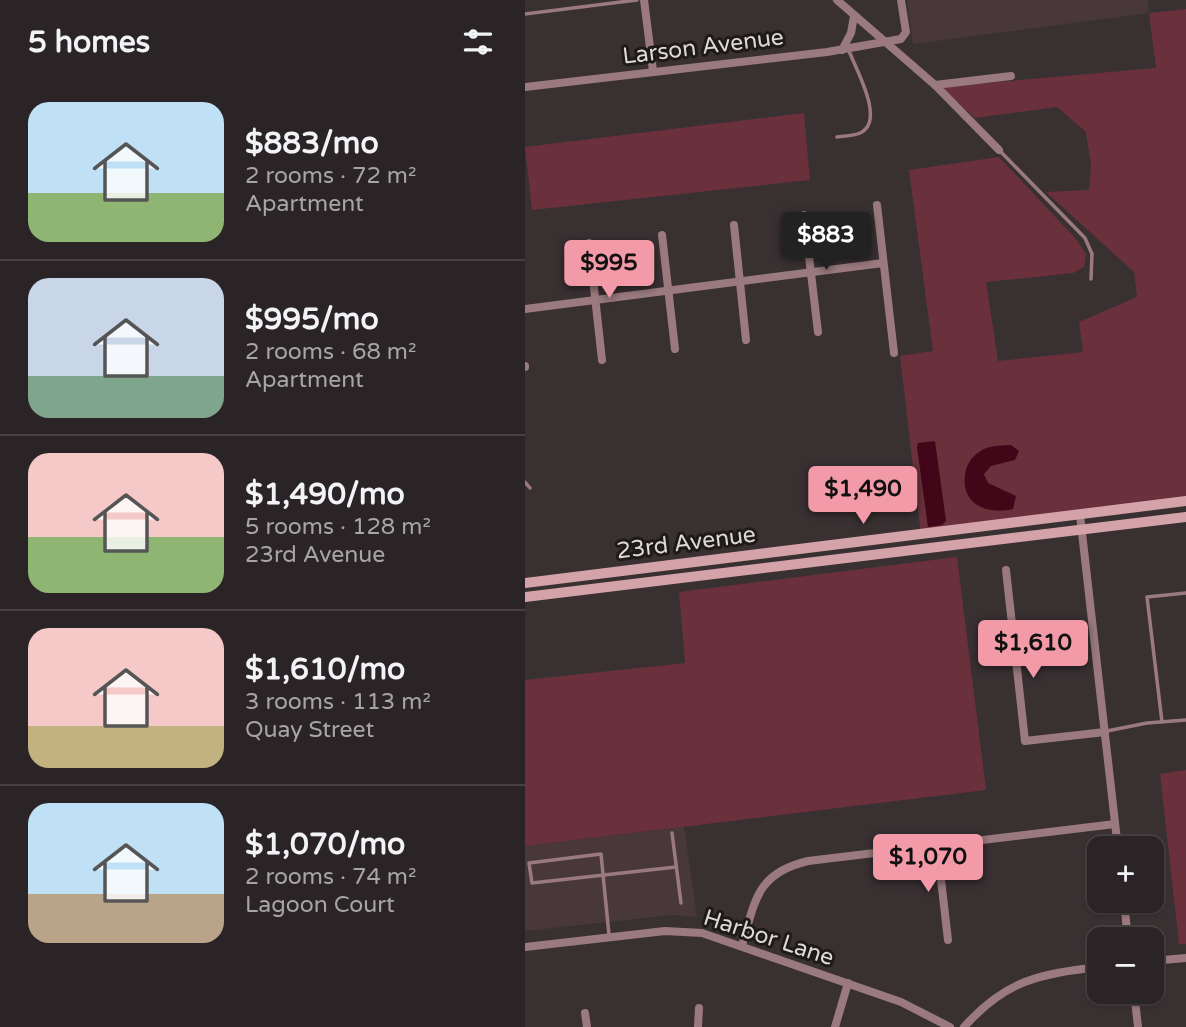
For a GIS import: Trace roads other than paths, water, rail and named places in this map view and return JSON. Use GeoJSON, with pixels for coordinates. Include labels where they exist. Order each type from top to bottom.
{"type":"FeatureCollection","features":[{"type":"Feature","properties":{"kind":"main road","name":"23rd Avenue"},"geometry":{"type":"LineString","coordinates":[[525,583],[1186,501]]}},
{"type":"Feature","properties":{"kind":"main road","name":"23rd Avenue"},"geometry":{"type":"LineString","coordinates":[[525,597],[1186,517]]}},
{"type":"Feature","properties":{"kind":"street"},"geometry":{"type":"LineString","coordinates":[[644,0],[653,71]]}},
{"type":"Feature","properties":{"kind":"street"},"geometry":{"type":"LineString","coordinates":[[837,0],[935,85],[999,150]]}},
{"type":"Feature","properties":{"kind":"street"},"geometry":{"type":"LineString","coordinates":[[885,42],[901,39],[906,32],[901,0]]}},
{"type":"Feature","properties":{"kind":"street"},"geometry":{"type":"LineString","coordinates":[[845,49],[854,16]]}},
{"type":"Feature","properties":{"kind":"street","name":"Larson Avenue"},"geometry":{"type":"LineString","coordinates":[[525,87],[885,42]]}},
{"type":"Feature","properties":{"kind":"street"},"geometry":{"type":"LineString","coordinates":[[935,85],[1011,76]]}},
{"type":"Feature","properties":{"kind":"street"},"geometry":{"type":"LineString","coordinates":[[877,205],[894,353]]}},
{"type":"Feature","properties":{"kind":"street"},"geometry":{"type":"LineString","coordinates":[[804,215],[818,332]]}},
{"type":"Feature","properties":{"kind":"street"},"geometry":{"type":"LineString","coordinates":[[734,225],[746,340]]}},
{"type":"Feature","properties":{"kind":"street"},"geometry":{"type":"LineString","coordinates":[[662,235],[675,349]]}},
{"type":"Feature","properties":{"kind":"street"},"geometry":{"type":"LineString","coordinates":[[589,243],[602,360]]}},
{"type":"Feature","properties":{"kind":"street"},"geometry":{"type":"LineString","coordinates":[[525,309],[883,263]]}},
{"type":"Feature","properties":{"kind":"street"},"geometry":{"type":"LineString","coordinates":[[1080,515],[1116,836]]}},
{"type":"Feature","properties":{"kind":"street"},"geometry":{"type":"LineString","coordinates":[[1006,570],[1025,741],[1105,732]]}},
{"type":"Feature","properties":{"kind":"street"},"geometry":{"type":"LineString","coordinates":[[742,946],[758,895],[765,882],[790,865],[1115,824]]}},
{"type":"Feature","properties":{"kind":"street"},"geometry":{"type":"LineString","coordinates":[[937,845],[948,940]]}},
{"type":"Feature","properties":{"kind":"street","name":"Harbor Lane"},"geometry":{"type":"LineString","coordinates":[[525,947],[679,930],[702,933],[901,1002],[950,1027]]}},
{"type":"Feature","properties":{"kind":"street"},"geometry":{"type":"LineString","coordinates":[[1164,960],[1186,958]]}},
{"type":"Feature","properties":{"kind":"street"},"geometry":{"type":"LineString","coordinates":[[964,1027],[994,998],[1024,981],[1087,969]]}},
{"type":"Feature","properties":{"kind":"street"},"geometry":{"type":"LineString","coordinates":[[835,1027],[848,983]]}},
{"type":"Feature","properties":{"kind":"street"},"geometry":{"type":"LineString","coordinates":[[1135,1004],[1138,1027]]}},
{"type":"Feature","properties":{"kind":"street"},"geometry":{"type":"LineString","coordinates":[[698,1027],[699,1008]]}},
{"type":"Feature","properties":{"kind":"street"},"geometry":{"type":"LineString","coordinates":[[586,1013],[587,1027]]}},
{"type":"Feature","properties":{"kind":"lane"},"geometry":{"type":"LineString","coordinates":[[525,14],[637,0]]}},
{"type":"Feature","properties":{"kind":"lane"},"geometry":{"type":"LineString","coordinates":[[837,137],[861,133],[871,120],[871,109],[845,49]]}},
{"type":"Feature","properties":{"kind":"lane"},"geometry":{"type":"LineString","coordinates":[[999,150],[1085,238],[1092,254],[1091,279]]}},
{"type":"Feature","properties":{"kind":"lane"},"geometry":{"type":"LineString","coordinates":[[525,482],[530,488]]}},
{"type":"Feature","properties":{"kind":"lane"},"geometry":{"type":"LineString","coordinates":[[1162,722],[1147,597],[1186,593]]}},
{"type":"Feature","properties":{"kind":"lane"},"geometry":{"type":"LineString","coordinates":[[1105,732],[1186,720]]}},
{"type":"Feature","properties":{"kind":"lane"},"geometry":{"type":"LineString","coordinates":[[672,833],[681,903]]}},
{"type":"Feature","properties":{"kind":"lane"},"geometry":{"type":"LineString","coordinates":[[610,937],[603,875],[601,854],[529,863],[531,883],[603,875],[676,867]]}}]}
